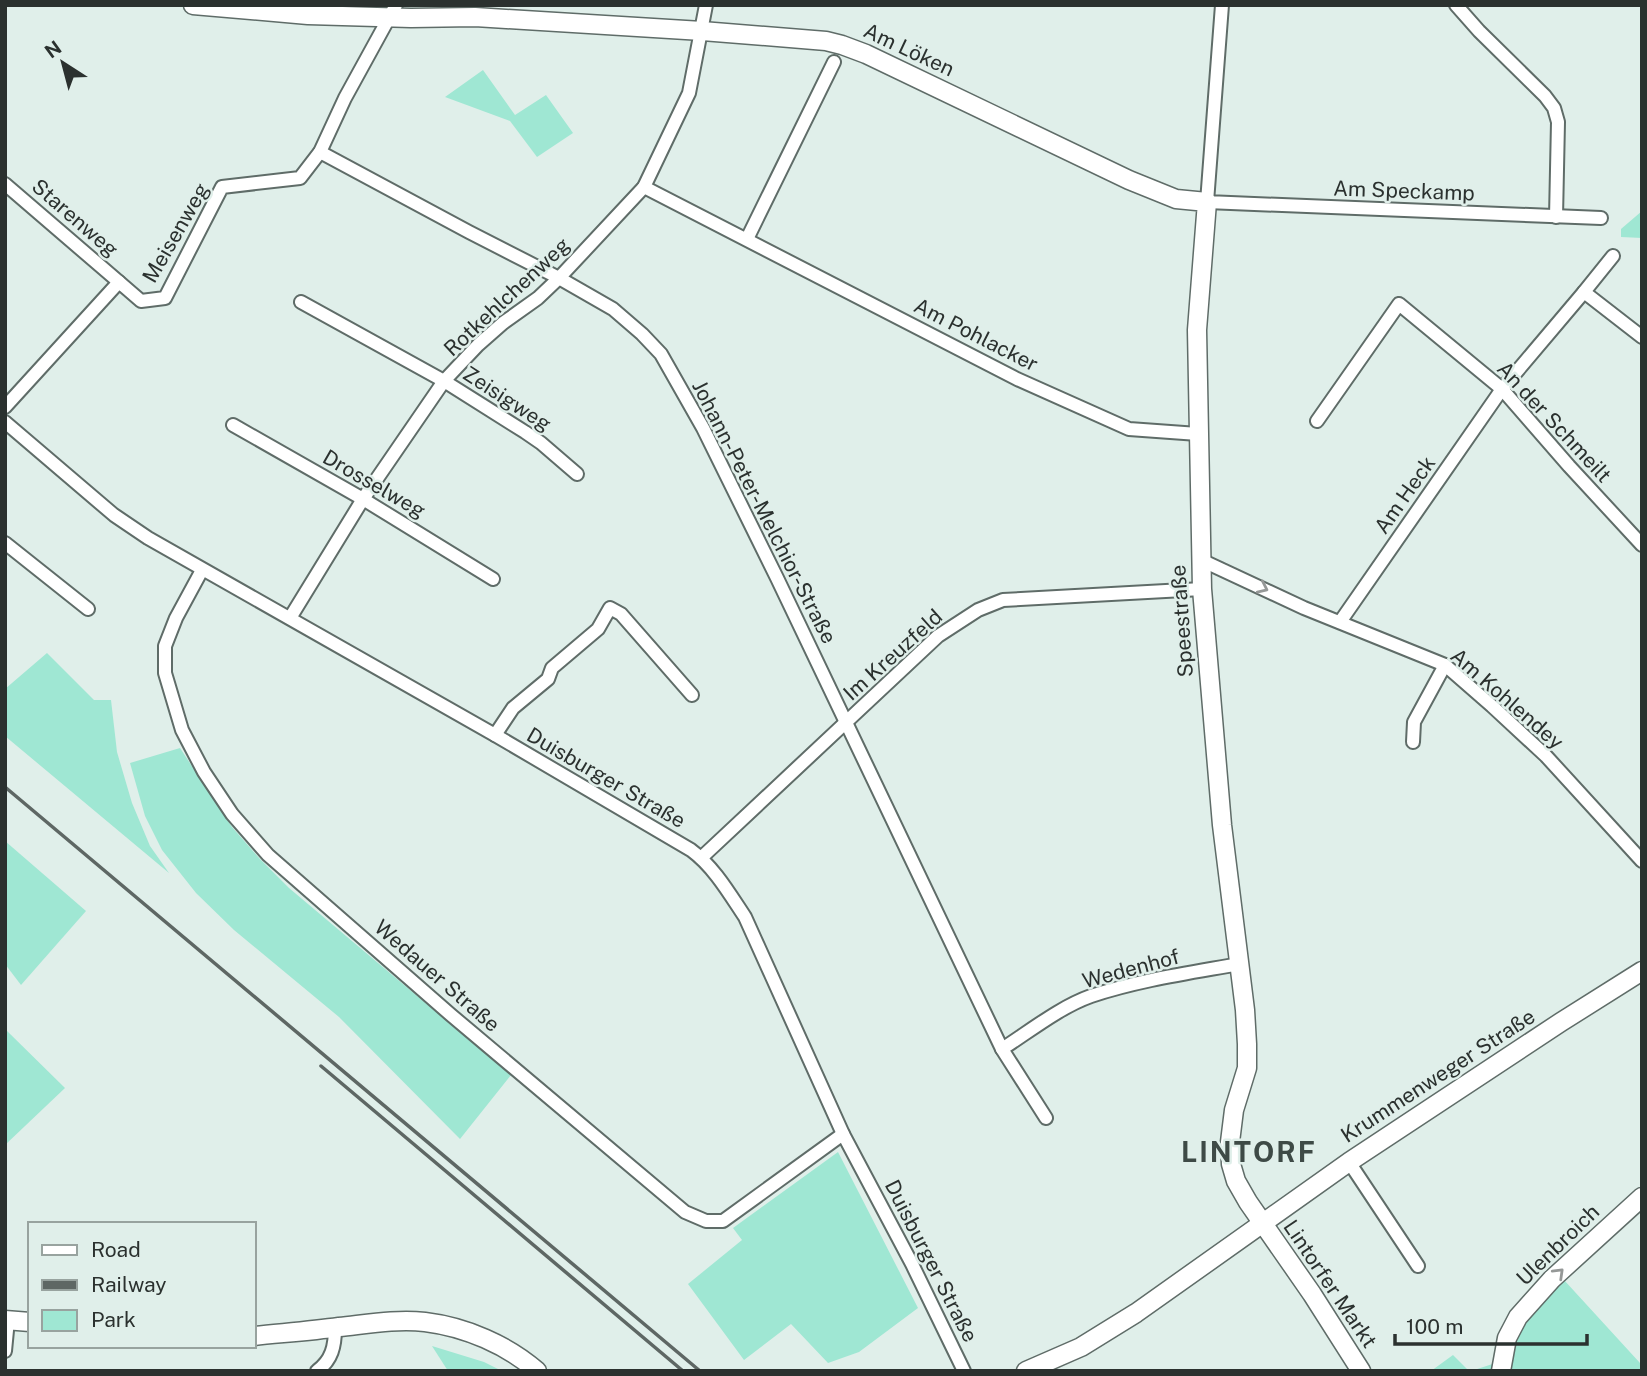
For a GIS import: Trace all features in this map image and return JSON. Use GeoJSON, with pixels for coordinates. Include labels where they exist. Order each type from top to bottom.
{"type":"FeatureCollection","features":[{"type":"Feature","properties":{"kind":"street","name":"Am Löken"},"geometry":{"type":"LineString","coordinates":[[193,5],[291,14],[392,11],[702,30],[826,41],[878,60],[1129,180],[1176,199],[1207,202]]}},
{"type":"Feature","properties":{"kind":"street","name":"Rotkehlchenweg"},"geometry":{"type":"LineString","coordinates":[[290,618],[363,499],[444,382],[478,345],[559,278],[644,187],[690,93],[706,5]]}},
{"type":"Feature","properties":{"kind":"street","name":"Speestraße"},"geometry":{"type":"LineString","coordinates":[[1222,5],[1197,330],[1201,560],[1222,825],[1245,1010],[1247,1068],[1234,1110],[1230,1152],[1236,1181],[1262,1223]]}},
{"type":"Feature","properties":{"kind":"street"},"geometry":{"type":"LineString","coordinates":[[1456,5],[1554,108],[1558,122],[1556,217]]}},
{"type":"Feature","properties":{"kind":"street","name":"Meisenweg"},"geometry":{"type":"LineString","coordinates":[[5,407],[119,282],[141,301],[165,298],[222,187],[300,178],[320,152],[345,98],[392,11]]}},
{"type":"Feature","properties":{"kind":"street"},"geometry":{"type":"LineString","coordinates":[[747,239],[834,62]]}},
{"type":"Feature","properties":{"kind":"street","name":"Johann-Peter-Melchior-Straße"},"geometry":{"type":"LineString","coordinates":[[320,152],[559,278],[612,309],[642,334],[661,355],[709,441],[847,722],[1002,1049],[1046,1118]]}},
{"type":"Feature","properties":{"kind":"street","name":"Starenweg"},"geometry":{"type":"LineString","coordinates":[[5,184],[119,282]]}},
{"type":"Feature","properties":{"kind":"street","name":"Am Pohlacker"},"geometry":{"type":"LineString","coordinates":[[644,187],[1017,379],[1129,429],[1198,434]]}},
{"type":"Feature","properties":{"kind":"street","name":"Am Speckamp"},"geometry":{"type":"LineString","coordinates":[[1207,202],[1601,218]]}},
{"type":"Feature","properties":{"kind":"street","name":"Am Heck"},"geometry":{"type":"LineString","coordinates":[[1340,622],[1502,389],[1613,256]]}},
{"type":"Feature","properties":{"kind":"street"},"geometry":{"type":"LineString","coordinates":[[1584,292],[1642,337]]}},
{"type":"Feature","properties":{"kind":"street","name":"Zeisigweg"},"geometry":{"type":"LineString","coordinates":[[301,302],[444,382],[541,443],[577,474]]}},
{"type":"Feature","properties":{"kind":"street","name":"An der Schmeilt"},"geometry":{"type":"LineString","coordinates":[[1317,421],[1399,304],[1502,389],[1642,545]]}},
{"type":"Feature","properties":{"kind":"street","name":"Duisburger Straße"},"geometry":{"type":"LineString","coordinates":[[5,422],[114,515],[148,538],[495,735],[701,858],[726,887],[745,917],[843,1134],[906,1252],[964,1371]]}},
{"type":"Feature","properties":{"kind":"street","name":"Drosselweg"},"geometry":{"type":"LineString","coordinates":[[233,425],[363,499],[493,579]]}},
{"type":"Feature","properties":{"kind":"street"},"geometry":{"type":"LineString","coordinates":[[5,542],[88,609]]}},
{"type":"Feature","properties":{"kind":"street","name":"Am Kohlendey"},"geometry":{"type":"LineString","coordinates":[[1201,560],[1304,608],[1445,665],[1546,757],[1642,861]]}},
{"type":"Feature","properties":{"kind":"street","name":"Wedauer Straße"},"geometry":{"type":"LineString","coordinates":[[202,570],[176,618],[165,646],[165,673],[182,730],[204,772],[232,814],[268,855],[685,1212],[706,1221],[723,1221],[843,1134]]}},
{"type":"Feature","properties":{"kind":"street","name":"Im Kreuzfeld"},"geometry":{"type":"LineString","coordinates":[[701,858],[938,636],[978,610],[1003,600],[1202,589]]}},
{"type":"Feature","properties":{"kind":"street"},"geometry":{"type":"LineString","coordinates":[[495,735],[513,708],[548,679],[552,668],[598,629],[610,608],[621,614],[692,695]]}},
{"type":"Feature","properties":{"kind":"street"},"geometry":{"type":"LineString","coordinates":[[1413,741],[1414,722],[1445,665]]}},
{"type":"Feature","properties":{"kind":"street","name":"Wedenhof"},"geometry":{"type":"LineString","coordinates":[[1002,1049],[1054,1015],[1089,997],[1148,980],[1239,964]]}},
{"type":"Feature","properties":{"kind":"street","name":"Krummenweger Straße"},"geometry":{"type":"LineString","coordinates":[[1026,1371],[1081,1347],[1136,1312],[1349,1162],[1642,971]]}},
{"type":"Feature","properties":{"kind":"street"},"geometry":{"type":"LineString","coordinates":[[1349,1162],[1418,1266]]}},
{"type":"Feature","properties":{"kind":"street","name":"Ulenbroich"},"geometry":{"type":"LineString","coordinates":[[1501,1371],[1507,1338],[1518,1317],[1552,1279],[1642,1197]]}},
{"type":"Feature","properties":{"kind":"street","name":"Lintorfer Markt"},"geometry":{"type":"LineString","coordinates":[[1262,1223],[1361,1371]]}},
{"type":"Feature","properties":{"kind":"street"},"geometry":{"type":"LineString","coordinates":[[5,1351],[7,1320],[28,1322]]}},
{"type":"Feature","properties":{"kind":"street"},"geometry":{"type":"LineString","coordinates":[[256,1336],[387,1322],[426,1322],[483,1337],[537,1371]]}},
{"type":"Feature","properties":{"kind":"street"},"geometry":{"type":"LineString","coordinates":[[317,1371],[333,1353],[335,1328]]}},
{"type":"Feature","properties":{"kind":"green space"},"geometry":{"type":"Polygon","coordinates":[[[483,70],[515,115],[546,95],[573,133],[537,157],[510,121],[445,97],[483,70]]]}},
{"type":"Feature","properties":{"kind":"green space"},"geometry":{"type":"Polygon","coordinates":[[[1642,211],[1642,238],[1621,237],[1621,229],[1642,211]]]}},
{"type":"Feature","properties":{"kind":"green space"},"geometry":{"type":"Polygon","coordinates":[[[47,653],[94,700],[111,700],[117,752],[132,803],[150,846],[169,873],[5,736],[5,689],[47,653]]]}},
{"type":"Feature","properties":{"kind":"green space"},"geometry":{"type":"Polygon","coordinates":[[[180,748],[232,827],[289,888],[511,1075],[460,1139],[339,1017],[234,930],[196,893],[162,850],[145,816],[130,763],[180,748]]]}},
{"type":"Feature","properties":{"kind":"green space"},"geometry":{"type":"Polygon","coordinates":[[[5,841],[86,911],[21,985],[5,964],[5,841]]]}},
{"type":"Feature","properties":{"kind":"green space"},"geometry":{"type":"Polygon","coordinates":[[[5,1029],[65,1088],[5,1145],[5,1029]]]}},
{"type":"Feature","properties":{"kind":"green space"},"geometry":{"type":"Polygon","coordinates":[[[838,1152],[918,1308],[859,1352],[828,1363],[791,1324],[744,1360],[688,1284],[742,1240],[733,1228],[838,1152]]]}},
{"type":"Feature","properties":{"kind":"green space"},"geometry":{"type":"Polygon","coordinates":[[[1564,1280],[1640,1363],[1642,1362],[1642,1371],[1471,1371],[1511,1358],[1522,1327],[1540,1301],[1564,1280]]]}},
{"type":"Feature","properties":{"kind":"green space"},"geometry":{"type":"Polygon","coordinates":[[[432,1346],[484,1362],[502,1371],[448,1371],[432,1346]]]}},
{"type":"Feature","properties":{"kind":"green space"},"geometry":{"type":"Polygon","coordinates":[[[1453,1355],[1469,1371],[1431,1371],[1453,1355]]]}},
{"type":"Feature","properties":{"kind":"railway"},"geometry":{"type":"LineString","coordinates":[[5,787],[700,1371]]}},
{"type":"Feature","properties":{"kind":"railway"},"geometry":{"type":"LineString","coordinates":[[321,1066],[683,1371]]}},
{"type":"Feature","properties":{"kind":"district","name":"LINTORF"},"geometry":{"type":"Point","coordinates":[1249,1152]}}]}
